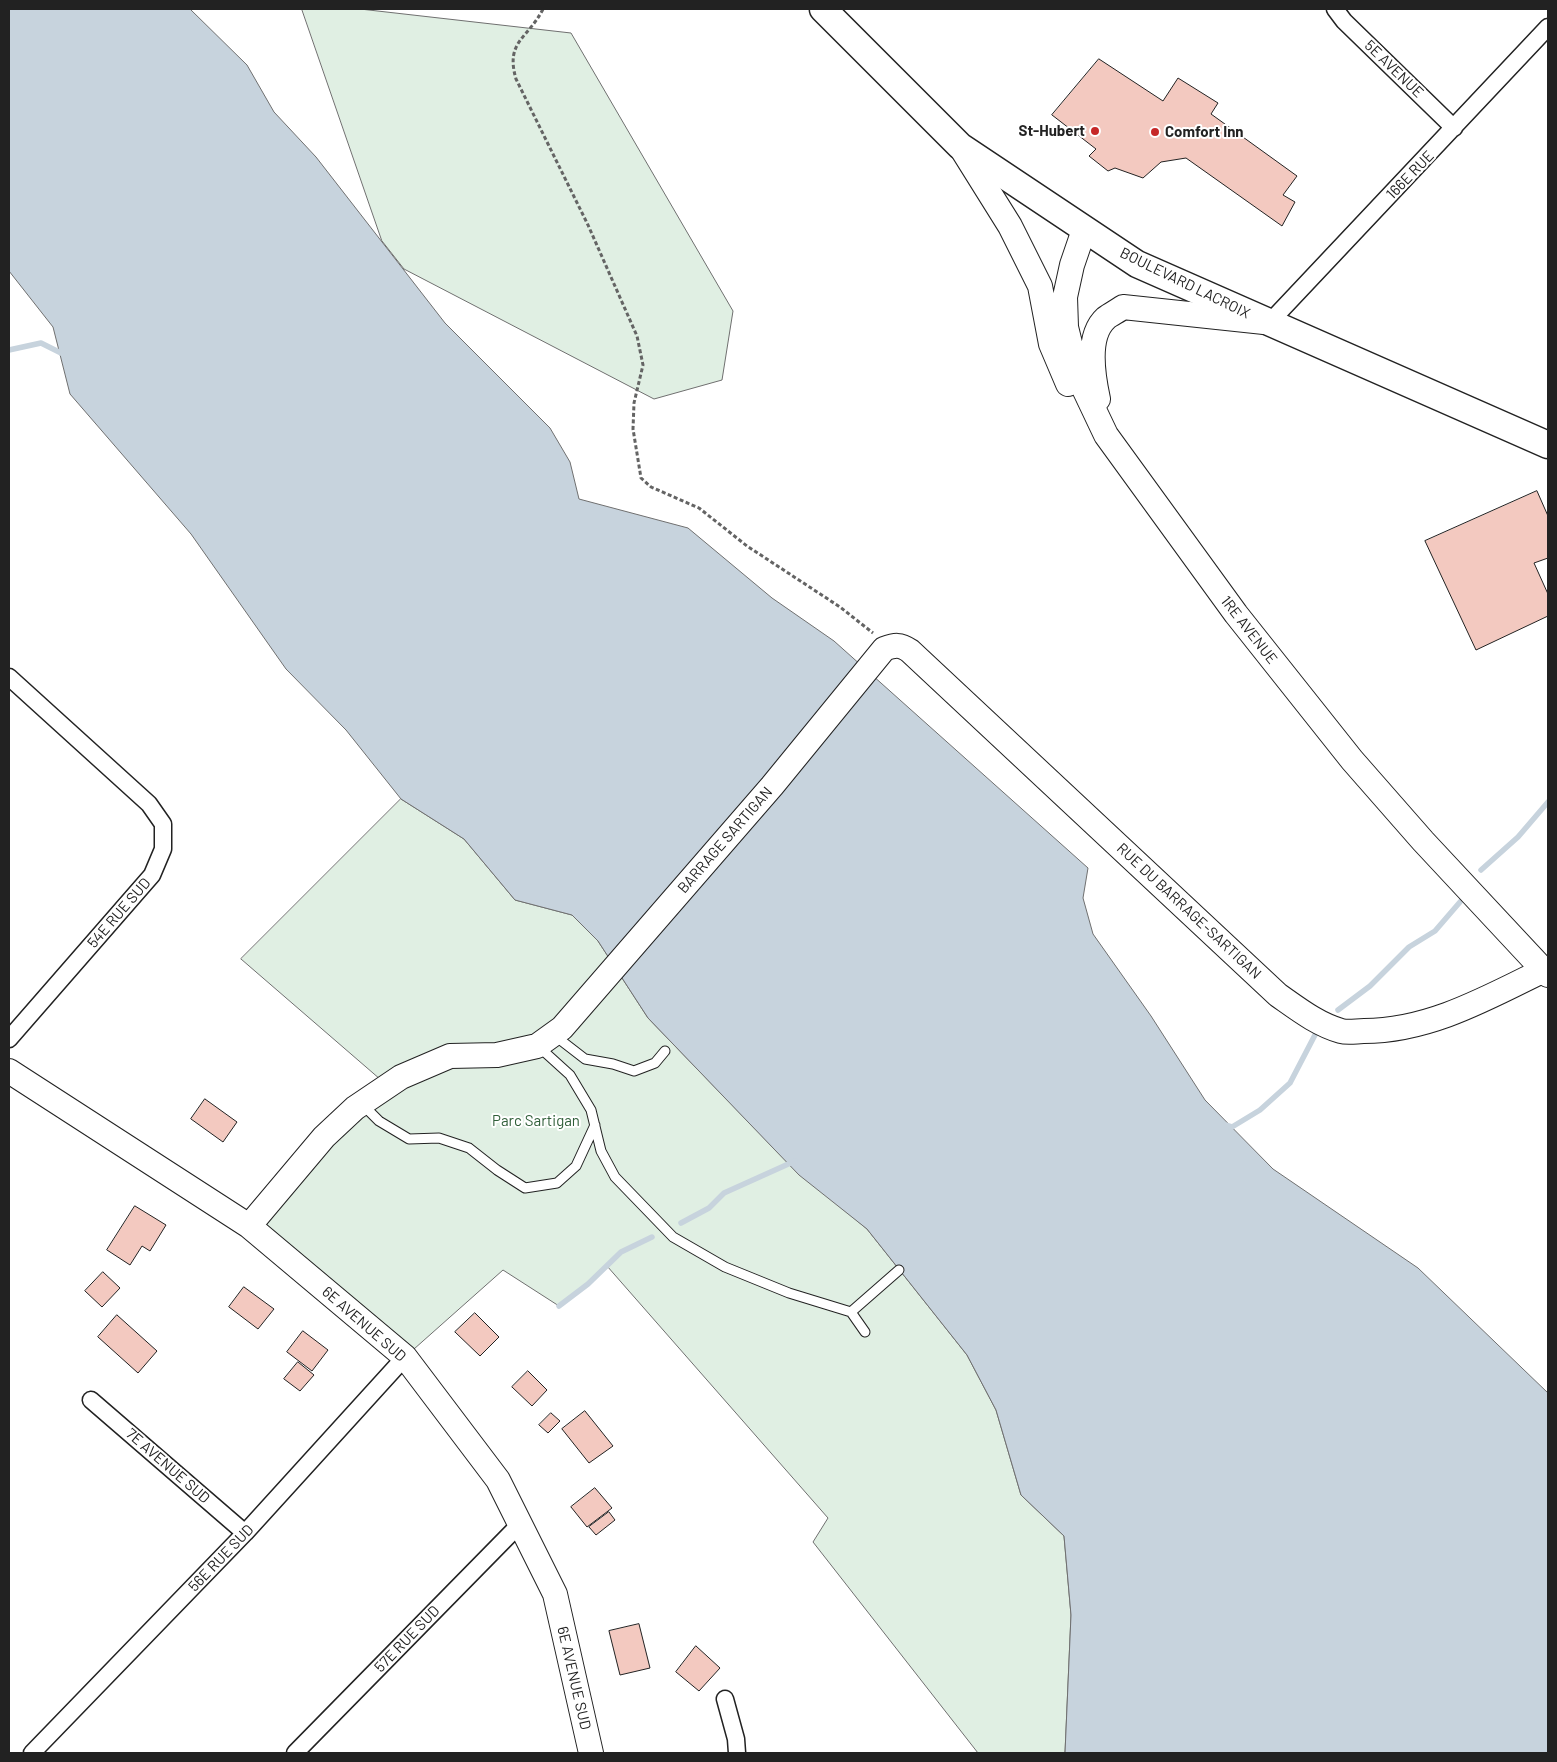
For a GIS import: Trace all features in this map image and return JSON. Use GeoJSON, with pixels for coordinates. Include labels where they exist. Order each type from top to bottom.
{"type":"FeatureCollection","features":[{"type":"Feature","properties":{"kind":"main road","name":"BOULEVARD LACROIX"},"geometry":{"type":"LineString","coordinates":[[823,9],[960,146],[1138,264],[1548,444]]}},
{"type":"Feature","properties":{"kind":"main road"},"geometry":{"type":"LineString","coordinates":[[960,146],[1010,226],[1040,286],[1051,344],[1073,396],[1106,435]]}},
{"type":"Feature","properties":{"kind":"main road","name":"1RE AVENUE"},"geometry":{"type":"LineString","coordinates":[[1084,230],[1072,265],[1065,297],[1066,327],[1078,376],[1106,435],[1236,614],[1352,760],[1423,840],[1547,970]]}},
{"type":"Feature","properties":{"kind":"main road"},"geometry":{"type":"LineString","coordinates":[[1106,435],[1092,376],[1096,336],[1105,319],[1123,307],[1151,308],[1217,318],[1269,323]]}},
{"type":"Feature","properties":{"kind":"main road","name":"RUE DU BARRAGE-SARTIGAN"},"geometry":{"type":"LineString","coordinates":[[887,648],[902,645],[910,651],[1278,995],[1309,1017],[1342,1031],[1374,1031],[1424,1023],[1473,1005],[1547,970]]}},
{"type":"Feature","properties":{"kind":"main road","name":"BARRAGE SARTIGAN"},"geometry":{"type":"LineString","coordinates":[[551,1036],[765,793],[887,648]]}},
{"type":"Feature","properties":{"kind":"main road"},"geometry":{"type":"LineString","coordinates":[[249,1226],[324,1137],[361,1104],[402,1077],[450,1056],[497,1055],[551,1036]]}},
{"type":"Feature","properties":{"kind":"main road","name":"6E AVENUE SUD"},"geometry":{"type":"LineString","coordinates":[[9,1071],[249,1226],[405,1357],[498,1480],[555,1594],[591,1753]]}},
{"type":"Feature","properties":{"kind":"street","name":"5E AVENUE"},"geometry":{"type":"LineString","coordinates":[[1335,9],[1344,21],[1454,128]]}},
{"type":"Feature","properties":{"kind":"street","name":"166E RUE"},"geometry":{"type":"LineString","coordinates":[[1269,323],[1548,27]]}},
{"type":"Feature","properties":{"kind":"street","name":"54E RUE SUD"},"geometry":{"type":"LineString","coordinates":[[9,677],[149,804],[164,824],[163,849],[152,875],[9,1039]]}},
{"type":"Feature","properties":{"kind":"street","name":"56E RUE SUD"},"geometry":{"type":"LineString","coordinates":[[32,1753],[245,1533],[405,1357]]}},
{"type":"Feature","properties":{"kind":"street","name":"7E AVENUE SUD"},"geometry":{"type":"LineString","coordinates":[[90,1400],[245,1533]]}},
{"type":"Feature","properties":{"kind":"street","name":"57E RUE SUD"},"geometry":{"type":"LineString","coordinates":[[295,1753],[520,1524]]}},
{"type":"Feature","properties":{"kind":"street"},"geometry":{"type":"LineString","coordinates":[[725,1699],[736,1739],[737,1753]]}},
{"type":"Feature","properties":{"kind":"lane"},"geometry":{"type":"LineString","coordinates":[[551,1036],[585,1059],[613,1064],[634,1071],[655,1063],[665,1051]]}},
{"type":"Feature","properties":{"kind":"lane"},"geometry":{"type":"LineString","coordinates":[[551,1036],[570,1075],[591,1110],[601,1151],[615,1178],[673,1237],[725,1267],[789,1293],[851,1312],[866,1332]]}},
{"type":"Feature","properties":{"kind":"lane"},"geometry":{"type":"LineString","coordinates":[[361,1104],[379,1121],[409,1139],[439,1138],[469,1148],[497,1170],[525,1188],[557,1183],[576,1166],[595,1125]]}},
{"type":"Feature","properties":{"kind":"lane"},"geometry":{"type":"LineString","coordinates":[[851,1312],[899,1270]]}},
{"type":"Feature","properties":{"kind":"path"},"geometry":{"type":"LineString","coordinates":[[543,9],[538,21],[514,48],[511,62],[516,79],[588,225],[637,336],[643,365],[634,403],[633,429],[642,478],[651,487],[699,508],[747,546],[840,606],[887,648]]}},
{"type":"Feature","properties":{"kind":"green space"},"geometry":{"type":"Polygon","coordinates":[[[302,9],[360,9],[571,33],[733,311],[722,380],[654,399],[404,269],[382,241],[302,9]]]}},
{"type":"Feature","properties":{"kind":"green space","name":"Parc Sartigan"},"geometry":{"type":"Polygon","coordinates":[[[401,799],[464,839],[515,900],[572,915],[598,941],[648,1018],[789,1164],[867,1229],[967,1355],[996,1410],[1021,1495],[1064,1536],[1071,1615],[1065,1753],[978,1753],[813,1542],[828,1518],[607,1266],[559,1306],[503,1270],[405,1357],[249,1226],[388,1086],[241,959],[401,799]]]}},
{"type":"Feature","properties":{"kind":"shaded area"},"geometry":{"type":"Polygon","coordinates":[[[9,9],[190,9],[247,65],[274,112],[316,157],[445,323],[550,428],[570,462],[579,499],[688,528],[772,598],[834,641],[1088,868],[1083,898],[1093,934],[1151,1016],[1205,1100],[1273,1169],[1418,1268],[1548,1393],[1548,1753],[1065,1753],[1071,1615],[1064,1536],[1021,1495],[996,1410],[967,1355],[867,1229],[799,1175],[648,1018],[598,941],[572,915],[515,900],[464,839],[401,799],[346,730],[286,669],[191,534],[70,394],[53,327],[9,271],[9,9]]]}},
{"type":"Feature","properties":{"kind":"building","name":"Comfort Inn"},"geometry":{"type":"Polygon","coordinates":[[[1099,59],[1163,101],[1178,78],[1218,103],[1211,114],[1297,176],[1283,195],[1295,202],[1282,226],[1186,158],[1161,162],[1143,178],[1115,168],[1108,171],[1089,156],[1096,149],[1052,115],[1099,59]]]}},
{"type":"Feature","properties":{"kind":"building"},"geometry":{"type":"Polygon","coordinates":[[[1537,491],[1548,516],[1548,558],[1534,563],[1548,594],[1548,616],[1476,650],[1425,541],[1537,491]]]}},
{"type":"Feature","properties":{"kind":"building"},"geometry":{"type":"Polygon","coordinates":[[[205,1099],[237,1122],[223,1142],[191,1119],[205,1099]]]}},
{"type":"Feature","properties":{"kind":"building"},"geometry":{"type":"Polygon","coordinates":[[[135,1206],[166,1225],[150,1251],[142,1246],[130,1265],[107,1250],[135,1206]]]}},
{"type":"Feature","properties":{"kind":"building"},"geometry":{"type":"Polygon","coordinates":[[[103,1272],[120,1288],[102,1307],[85,1291],[103,1272]]]}},
{"type":"Feature","properties":{"kind":"building"},"geometry":{"type":"Polygon","coordinates":[[[244,1287],[274,1309],[258,1329],[229,1307],[244,1287]]]}},
{"type":"Feature","properties":{"kind":"building"},"geometry":{"type":"Polygon","coordinates":[[[475,1313],[499,1337],[480,1356],[455,1332],[475,1313]]]}},
{"type":"Feature","properties":{"kind":"building"},"geometry":{"type":"Polygon","coordinates":[[[117,1315],[157,1351],[138,1373],[98,1337],[117,1315]]]}},
{"type":"Feature","properties":{"kind":"building"},"geometry":{"type":"Polygon","coordinates":[[[303,1331],[328,1350],[312,1371],[287,1352],[303,1331]]]}},
{"type":"Feature","properties":{"kind":"building"},"geometry":{"type":"Polygon","coordinates":[[[298,1362],[314,1375],[300,1391],[284,1379],[298,1362]]]}},
{"type":"Feature","properties":{"kind":"building"},"geometry":{"type":"Polygon","coordinates":[[[528,1371],[547,1390],[532,1406],[512,1387],[528,1371]]]}},
{"type":"Feature","properties":{"kind":"building"},"geometry":{"type":"Polygon","coordinates":[[[585,1411],[613,1446],[589,1463],[562,1429],[585,1411]]]}},
{"type":"Feature","properties":{"kind":"building"},"geometry":{"type":"Polygon","coordinates":[[[551,1413],[560,1421],[548,1433],[539,1425],[551,1413]]]}},
{"type":"Feature","properties":{"kind":"building"},"geometry":{"type":"Polygon","coordinates":[[[595,1488],[612,1508],[587,1527],[571,1507],[595,1488]]]}},
{"type":"Feature","properties":{"kind":"building"},"geometry":{"type":"Polygon","coordinates":[[[609,1512],[615,1520],[596,1535],[589,1527],[609,1512]]]}},
{"type":"Feature","properties":{"kind":"building"},"geometry":{"type":"Polygon","coordinates":[[[639,1624],[650,1668],[620,1675],[609,1631],[639,1624]]]}},
{"type":"Feature","properties":{"kind":"building"},"geometry":{"type":"Polygon","coordinates":[[[696,1646],[720,1668],[699,1691],[676,1672],[696,1646]]]}},
{"type":"Feature","properties":{"kind":"waterway"},"geometry":{"type":"LineString","coordinates":[[9,350],[41,343],[61,353],[66,348]]}},
{"type":"Feature","properties":{"kind":"waterway"},"geometry":{"type":"LineString","coordinates":[[1481,870],[1518,837],[1548,802]]}},
{"type":"Feature","properties":{"kind":"waterway"},"geometry":{"type":"LineString","coordinates":[[1338,1010],[1370,986],[1409,947],[1435,931],[1460,902]]}},
{"type":"Feature","properties":{"kind":"waterway"},"geometry":{"type":"LineString","coordinates":[[1225,1125],[1232,1127],[1260,1110],[1290,1083],[1316,1033]]}},
{"type":"Feature","properties":{"kind":"waterway"},"geometry":{"type":"LineString","coordinates":[[681,1223],[709,1208],[724,1193],[795,1161]]}},
{"type":"Feature","properties":{"kind":"waterway"},"geometry":{"type":"LineString","coordinates":[[559,1306],[588,1284],[621,1252],[652,1237]]}},
{"type":"Feature","properties":{"kind":"place","name":"St-Hubert"},"geometry":{"type":"Point","coordinates":[1095,131]}},
{"type":"Feature","properties":{"kind":"place","name":"Comfort Inn"},"geometry":{"type":"Point","coordinates":[1155,132]}}]}
